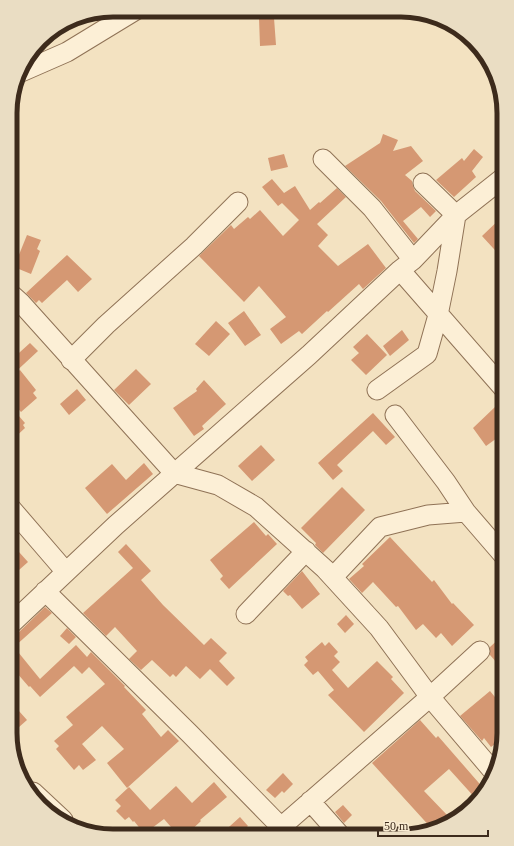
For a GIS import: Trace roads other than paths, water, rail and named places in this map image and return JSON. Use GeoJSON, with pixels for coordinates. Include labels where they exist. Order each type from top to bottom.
{"type":"FeatureCollection","features":[{"type":"Feature","properties":{"kind":"street"},"geometry":{"type":"LineString","coordinates":[[28,69],[68,52],[125,17]]}},
{"type":"Feature","properties":{"kind":"street"},"geometry":{"type":"LineString","coordinates":[[323,159],[372,208],[438,315],[497,381]]}},
{"type":"Feature","properties":{"kind":"street"},"geometry":{"type":"LineString","coordinates":[[423,183],[456,215]]}},
{"type":"Feature","properties":{"kind":"street"},"geometry":{"type":"LineString","coordinates":[[17,617],[174,473],[309,355],[406,265],[456,215],[497,183]]}},
{"type":"Feature","properties":{"kind":"street"},"geometry":{"type":"LineString","coordinates":[[71,360],[106,325],[194,246],[238,202]]}},
{"type":"Feature","properties":{"kind":"street"},"geometry":{"type":"LineString","coordinates":[[377,390],[427,354],[438,315],[456,215]]}},
{"type":"Feature","properties":{"kind":"street"},"geometry":{"type":"LineString","coordinates":[[17,299],[174,473],[218,485],[256,507],[333,577],[379,628],[430,697],[491,768]]}},
{"type":"Feature","properties":{"kind":"street"},"geometry":{"type":"LineString","coordinates":[[394,415],[446,482],[466,512],[497,548]]}},
{"type":"Feature","properties":{"kind":"street"},"geometry":{"type":"LineString","coordinates":[[333,577],[380,527],[428,515],[466,512]]}},
{"type":"Feature","properties":{"kind":"street"},"geometry":{"type":"LineString","coordinates":[[17,515],[66,572]]}},
{"type":"Feature","properties":{"kind":"street"},"geometry":{"type":"LineString","coordinates":[[246,614],[306,552]]}},
{"type":"Feature","properties":{"kind":"street"},"geometry":{"type":"LineString","coordinates":[[45,591],[190,734],[274,829]]}},
{"type":"Feature","properties":{"kind":"street"},"geometry":{"type":"LineString","coordinates":[[278,829],[430,697],[480,651]]}},
{"type":"Feature","properties":{"kind":"street"},"geometry":{"type":"LineString","coordinates":[[310,801],[335,829]]}}]}
